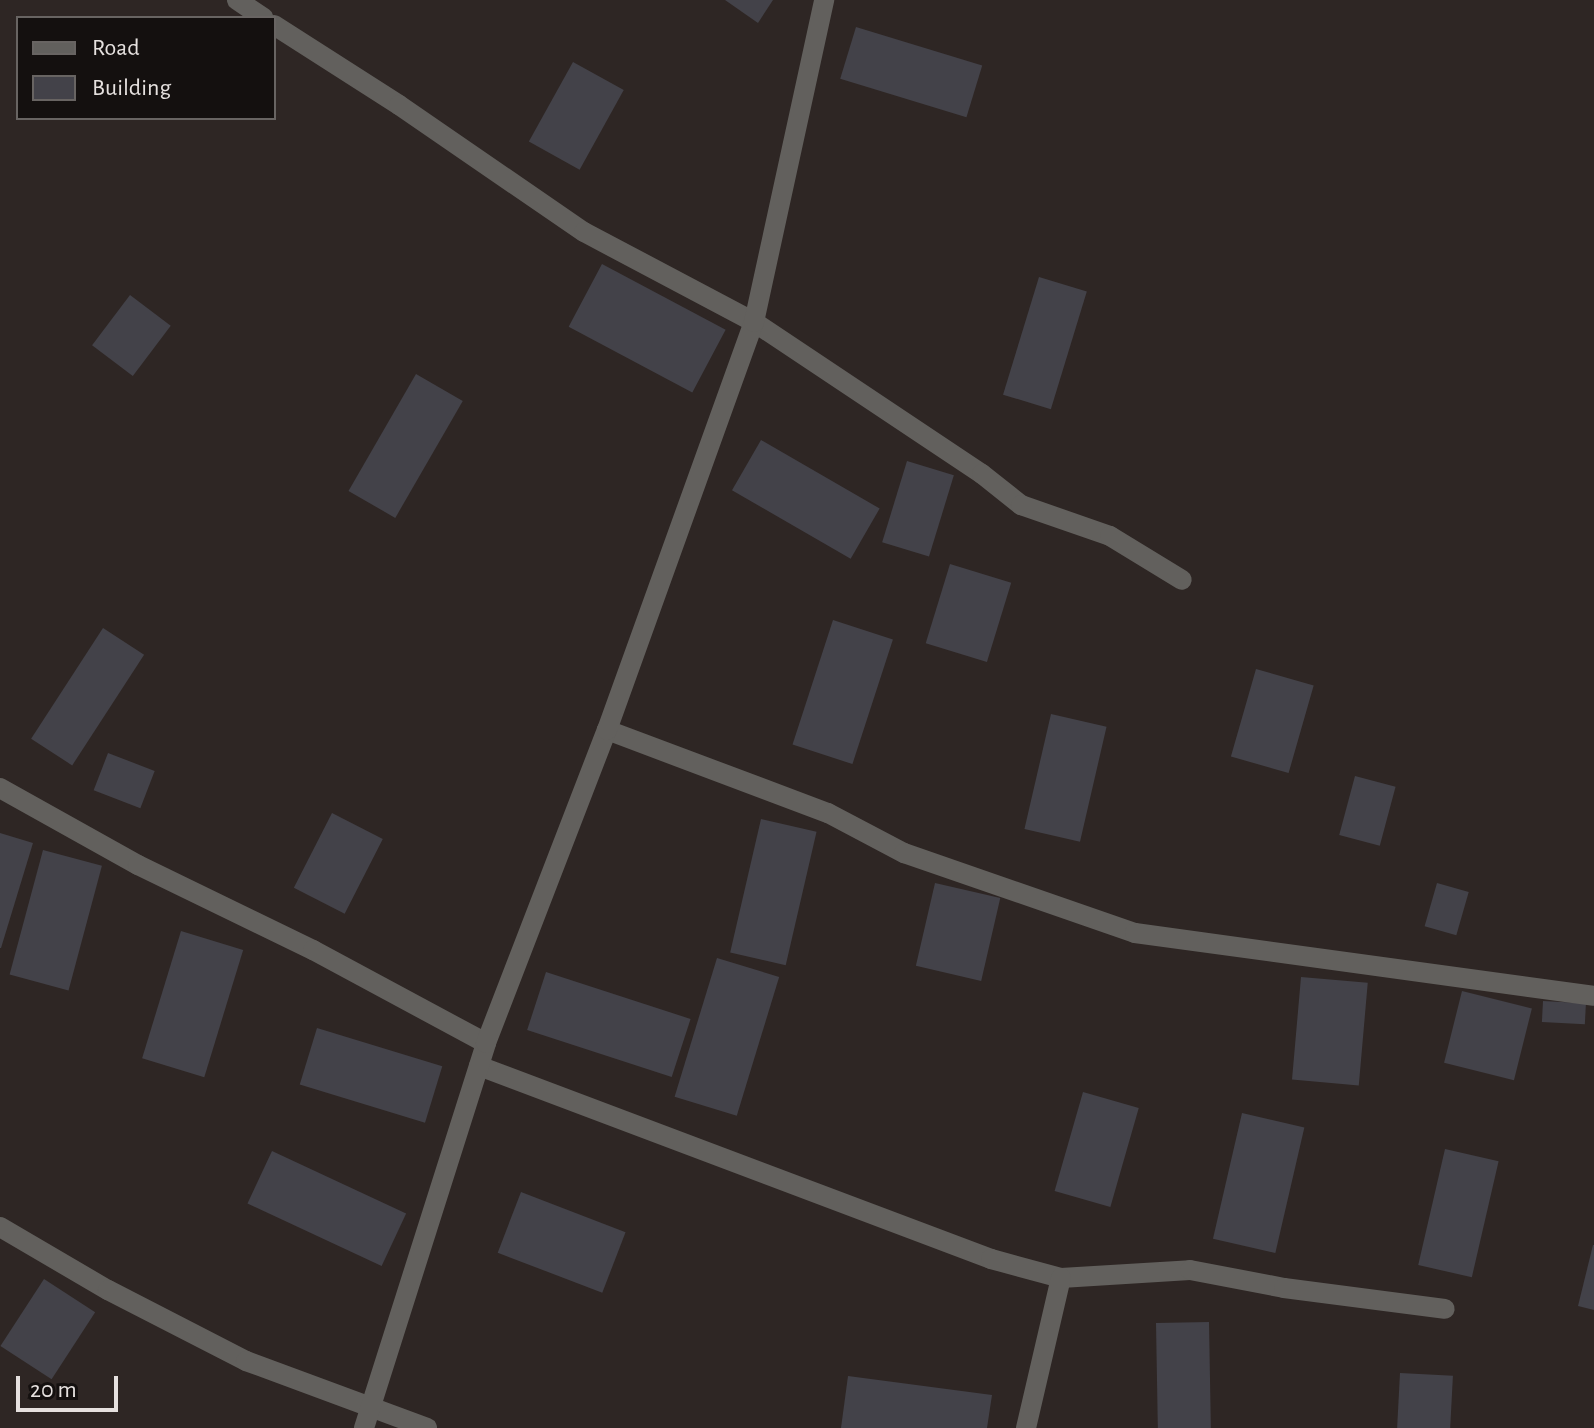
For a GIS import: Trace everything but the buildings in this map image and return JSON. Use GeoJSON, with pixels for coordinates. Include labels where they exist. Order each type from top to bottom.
{"type":"FeatureCollection","features":[{"type":"Feature","properties":{"kind":"street"},"geometry":{"type":"LineString","coordinates":[[237,0],[261,16]]}},
{"type":"Feature","properties":{"kind":"street"},"geometry":{"type":"LineString","coordinates":[[364,1428],[486,1043],[607,730],[754,322],[824,0]]}},
{"type":"Feature","properties":{"kind":"street"},"geometry":{"type":"LineString","coordinates":[[276,26],[399,105],[584,232],[754,322],[982,474],[1021,505],[1110,536],[1182,580]]}},
{"type":"Feature","properties":{"kind":"street"},"geometry":{"type":"LineString","coordinates":[[607,730],[828,813],[904,853],[1135,933],[1594,996]]}},
{"type":"Feature","properties":{"kind":"street"},"geometry":{"type":"LineString","coordinates":[[0,788],[138,865],[313,950],[486,1043]]}},
{"type":"Feature","properties":{"kind":"street"},"geometry":{"type":"LineString","coordinates":[[479,1066],[991,1259],[1061,1278],[1190,1270],[1284,1288],[1445,1309]]}},
{"type":"Feature","properties":{"kind":"street"},"geometry":{"type":"LineString","coordinates":[[0,1227],[108,1290],[246,1361],[427,1428]]}},
{"type":"Feature","properties":{"kind":"street"},"geometry":{"type":"LineString","coordinates":[[1026,1428],[1061,1278]]}}]}
